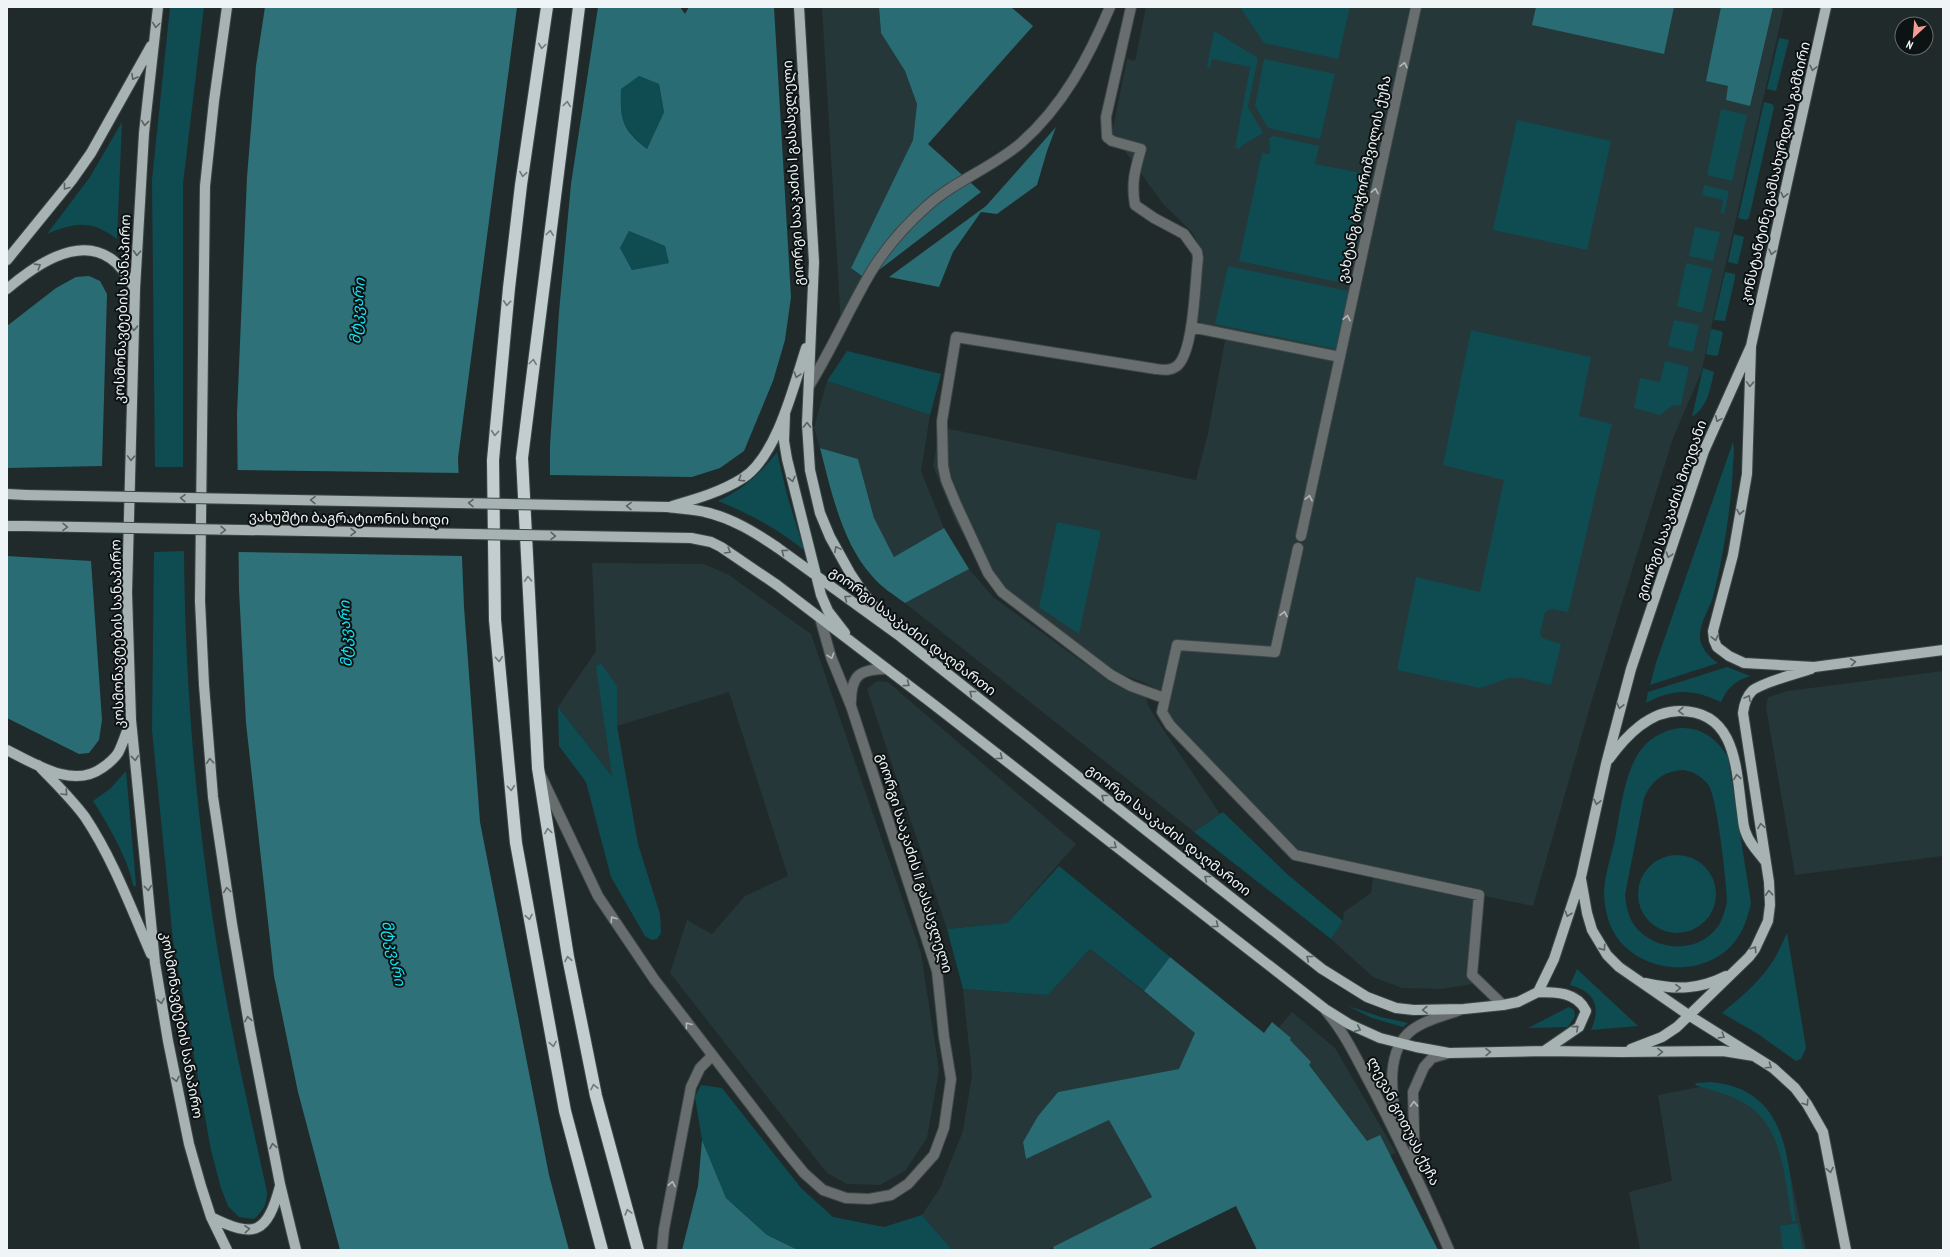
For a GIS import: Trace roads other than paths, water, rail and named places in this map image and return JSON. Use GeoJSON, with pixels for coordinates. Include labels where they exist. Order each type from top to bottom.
{"type":"FeatureCollection","features":[{"type":"Feature","properties":{"kind":"highway"},"geometry":{"type":"LineString","coordinates":[[547,7],[513,248],[493,460],[495,620],[516,844],[565,1111],[602,1250]]}},
{"type":"Feature","properties":{"kind":"highway"},"geometry":{"type":"LineString","coordinates":[[579,7],[522,458],[538,768],[568,957],[596,1096],[638,1250]]}},
{"type":"Feature","properties":{"kind":"main road","name":"კოსმონავტების სანაპირო"},"geometry":{"type":"LineString","coordinates":[[158,7],[144,133],[136,289],[127,593],[131,720],[155,963],[168,1041],[190,1144],[211,1216],[227,1250]]}},
{"type":"Feature","properties":{"kind":"main road"},"geometry":{"type":"LineString","coordinates":[[227,7],[214,101],[205,186],[200,601],[204,685],[213,796],[232,924],[250,1030],[280,1184],[296,1250]]}},
{"type":"Feature","properties":{"kind":"main road","name":"გიორგი სააკაძის I გასასვლელი"},"geometry":{"type":"LineString","coordinates":[[799,7],[814,262],[814,290],[809,338],[807,424],[810,470],[820,513],[830,537],[864,594],[901,637]]}},
{"type":"Feature","properties":{"kind":"main road","name":"კონსტანტინე გამსახურდიას გამზირი"},"geometry":{"type":"LineString","coordinates":[[1751,346],[1826,7]]}},
{"type":"Feature","properties":{"kind":"main road"},"geometry":{"type":"LineString","coordinates":[[7,260],[67,186],[91,153],[153,43]]}},
{"type":"Feature","properties":{"kind":"main road"},"geometry":{"type":"LineString","coordinates":[[7,289],[39,264],[57,256],[88,250],[110,258],[120,266],[136,289]]}},
{"type":"Feature","properties":{"kind":"main road","name":"გიორგი სააკაძის I გასასვლელი"},"geometry":{"type":"LineString","coordinates":[[668,507],[691,505],[744,478],[756,467],[774,439],[785,412],[809,338]]}},
{"type":"Feature","properties":{"kind":"main road"},"geometry":{"type":"LineString","coordinates":[[1751,346],[1747,474],[1733,555],[1714,631],[1714,640],[1718,647],[1744,663],[1814,667],[1943,650]]}},
{"type":"Feature","properties":{"kind":"main road","name":"გიორგი სააკაძის მოედანი"},"geometry":{"type":"LineString","coordinates":[[1538,992],[1554,960],[1581,877],[1606,764],[1627,680],[1704,452],[1751,346]]}},
{"type":"Feature","properties":{"kind":"main road","name":"გიორგი სააკაძის I გასასვლელი"},"geometry":{"type":"LineString","coordinates":[[785,412],[784,441],[787,459],[815,576]]}},
{"type":"Feature","properties":{"kind":"main road","name":"ვახუშტი ბაგრატიონის ხიდი"},"geometry":{"type":"LineString","coordinates":[[7,494],[668,507]]}},
{"type":"Feature","properties":{"kind":"main road","name":"გიორგი სააკაძის დაღმართი"},"geometry":{"type":"LineString","coordinates":[[691,505],[725,518],[758,535],[901,637],[1322,969],[1353,990],[1396,1008],[1414,1010],[1464,1009],[1503,1005],[1518,1002],[1538,992]]}},
{"type":"Feature","properties":{"kind":"main road","name":"ვახუშტი ბაგრატიონის ხიდი"},"geometry":{"type":"LineString","coordinates":[[7,526],[691,538]]}},
{"type":"Feature","properties":{"kind":"main road","name":"გიორგი სააკაძის დაღმართი"},"geometry":{"type":"LineString","coordinates":[[691,538],[710,542],[737,557],[820,618],[1325,1009],[1361,1030],[1401,1044],[1449,1053],[1544,1050]]}},
{"type":"Feature","properties":{"kind":"main road","name":"გიორგი სააკაძის დაღმართი"},"geometry":{"type":"LineString","coordinates":[[815,576],[828,611],[854,644]]}},
{"type":"Feature","properties":{"kind":"main road","name":"გიორგი სააკაძის მოედანი"},"geometry":{"type":"LineString","coordinates":[[1621,1052],[1662,1037],[1690,1016],[1756,948],[1768,921],[1770,905],[1767,864],[1744,723],[1744,706],[1752,691],[1760,686],[1814,667]]}},
{"type":"Feature","properties":{"kind":"main road"},"geometry":{"type":"LineString","coordinates":[[1606,764],[1628,736],[1639,726],[1651,719],[1675,711],[1689,711],[1702,714],[1716,724],[1726,734],[1733,754],[1746,834],[1767,864]]}},
{"type":"Feature","properties":{"kind":"main road"},"geometry":{"type":"LineString","coordinates":[[7,750],[38,765],[68,776],[84,776],[97,771],[109,763],[117,754],[131,720]]}},
{"type":"Feature","properties":{"kind":"main road"},"geometry":{"type":"LineString","coordinates":[[38,765],[67,794],[95,834],[123,889],[155,963]]}},
{"type":"Feature","properties":{"kind":"main road","name":"გიორგი სააკაძის მოედანი"},"geometry":{"type":"LineString","coordinates":[[1581,877],[1587,913],[1592,930],[1607,955],[1619,967],[1639,982],[1754,1056]]}},
{"type":"Feature","properties":{"kind":"main road","name":"გიორგი სააკაძის მოედანი"},"geometry":{"type":"LineString","coordinates":[[1639,982],[1669,988],[1692,987],[1707,984],[1733,972]]}},
{"type":"Feature","properties":{"kind":"main road"},"geometry":{"type":"LineString","coordinates":[[1538,992],[1557,992],[1570,995],[1583,1003],[1586,1011],[1579,1027],[1544,1050]]}},
{"type":"Feature","properties":{"kind":"main road","name":"გიორგი სააკაძის მოედანი"},"geometry":{"type":"LineString","coordinates":[[1544,1050],[1621,1052],[1723,1051],[1754,1056]]}},
{"type":"Feature","properties":{"kind":"main road"},"geometry":{"type":"LineString","coordinates":[[1754,1056],[1773,1068],[1795,1088],[1807,1104],[1823,1132],[1846,1250]]}},
{"type":"Feature","properties":{"kind":"main road"},"geometry":{"type":"LineString","coordinates":[[211,1216],[233,1228],[244,1230],[262,1225],[274,1209],[280,1184]]}},
{"type":"Feature","properties":{"kind":"street"},"geometry":{"type":"LineString","coordinates":[[809,386],[827,357],[872,271],[892,244],[926,207],[1021,142],[1039,123],[1067,90],[1081,68],[1096,40],[1110,7]]}},
{"type":"Feature","properties":{"kind":"street"},"geometry":{"type":"LineString","coordinates":[[1131,7],[1106,117],[1107,137],[1112,142],[1141,149],[1134,170],[1132,189],[1135,205],[1154,218],[1184,234],[1197,252],[1198,258],[1191,327],[1185,356],[1178,365],[1170,370],[1156,369],[956,337],[942,421],[942,451],[946,480],[988,573],[1002,592],[1111,675],[1131,686],[1164,698]]}},
{"type":"Feature","properties":{"kind":"street","name":"ვახტანგ ბოჭორიშვილის ქუჩა"},"geometry":{"type":"LineString","coordinates":[[1301,536],[1416,7]]}},
{"type":"Feature","properties":{"kind":"street"},"geometry":{"type":"LineString","coordinates":[[1191,327],[1340,357]]}},
{"type":"Feature","properties":{"kind":"street"},"geometry":{"type":"LineString","coordinates":[[1298,548],[1275,652],[1177,645],[1162,712],[1170,725],[1295,855],[1479,894],[1472,975],[1503,1005]]}},
{"type":"Feature","properties":{"kind":"street","name":"გიორგი სააკაძის II გასასვლელი"},"geometry":{"type":"LineString","coordinates":[[538,768],[598,896],[654,979],[712,1056],[804,1173],[823,1190],[846,1198],[869,1199],[890,1195],[908,1184],[934,1155],[944,1128],[951,1079],[936,971],[851,706],[831,657],[820,618]]}},
{"type":"Feature","properties":{"kind":"street","name":"გიორგი სააკაძის II გასასვლელი"},"geometry":{"type":"LineString","coordinates":[[851,706],[851,694],[857,676],[860,673],[871,669],[887,669]]}},
{"type":"Feature","properties":{"kind":"street","name":"ლევან გოთუას ქუჩა"},"geometry":{"type":"LineString","coordinates":[[1325,1009],[1333,1019],[1356,1059],[1398,1138],[1415,1171],[1450,1250]]}},
{"type":"Feature","properties":{"kind":"street"},"geometry":{"type":"LineString","coordinates":[[1398,1138],[1391,1082],[1394,1062],[1401,1044],[1406,1035],[1418,1026],[1464,1009]]}},
{"type":"Feature","properties":{"kind":"street"},"geometry":{"type":"LineString","coordinates":[[1415,1171],[1414,1092],[1424,1067],[1432,1058],[1449,1053]]}},
{"type":"Feature","properties":{"kind":"street"},"geometry":{"type":"LineString","coordinates":[[662,1250],[664,1229],[691,1087],[700,1068],[712,1056]]}},
{"type":"Feature","properties":{"kind":"water","name":"მტკვარი"},"geometry":{"type":"Polygon","coordinates":[[[265,7],[517,7],[458,458],[464,607],[480,822],[549,1175],[569,1250],[340,1250],[298,1092],[274,976],[246,723],[239,590],[237,414],[247,177],[256,66],[265,7]]]}}]}
